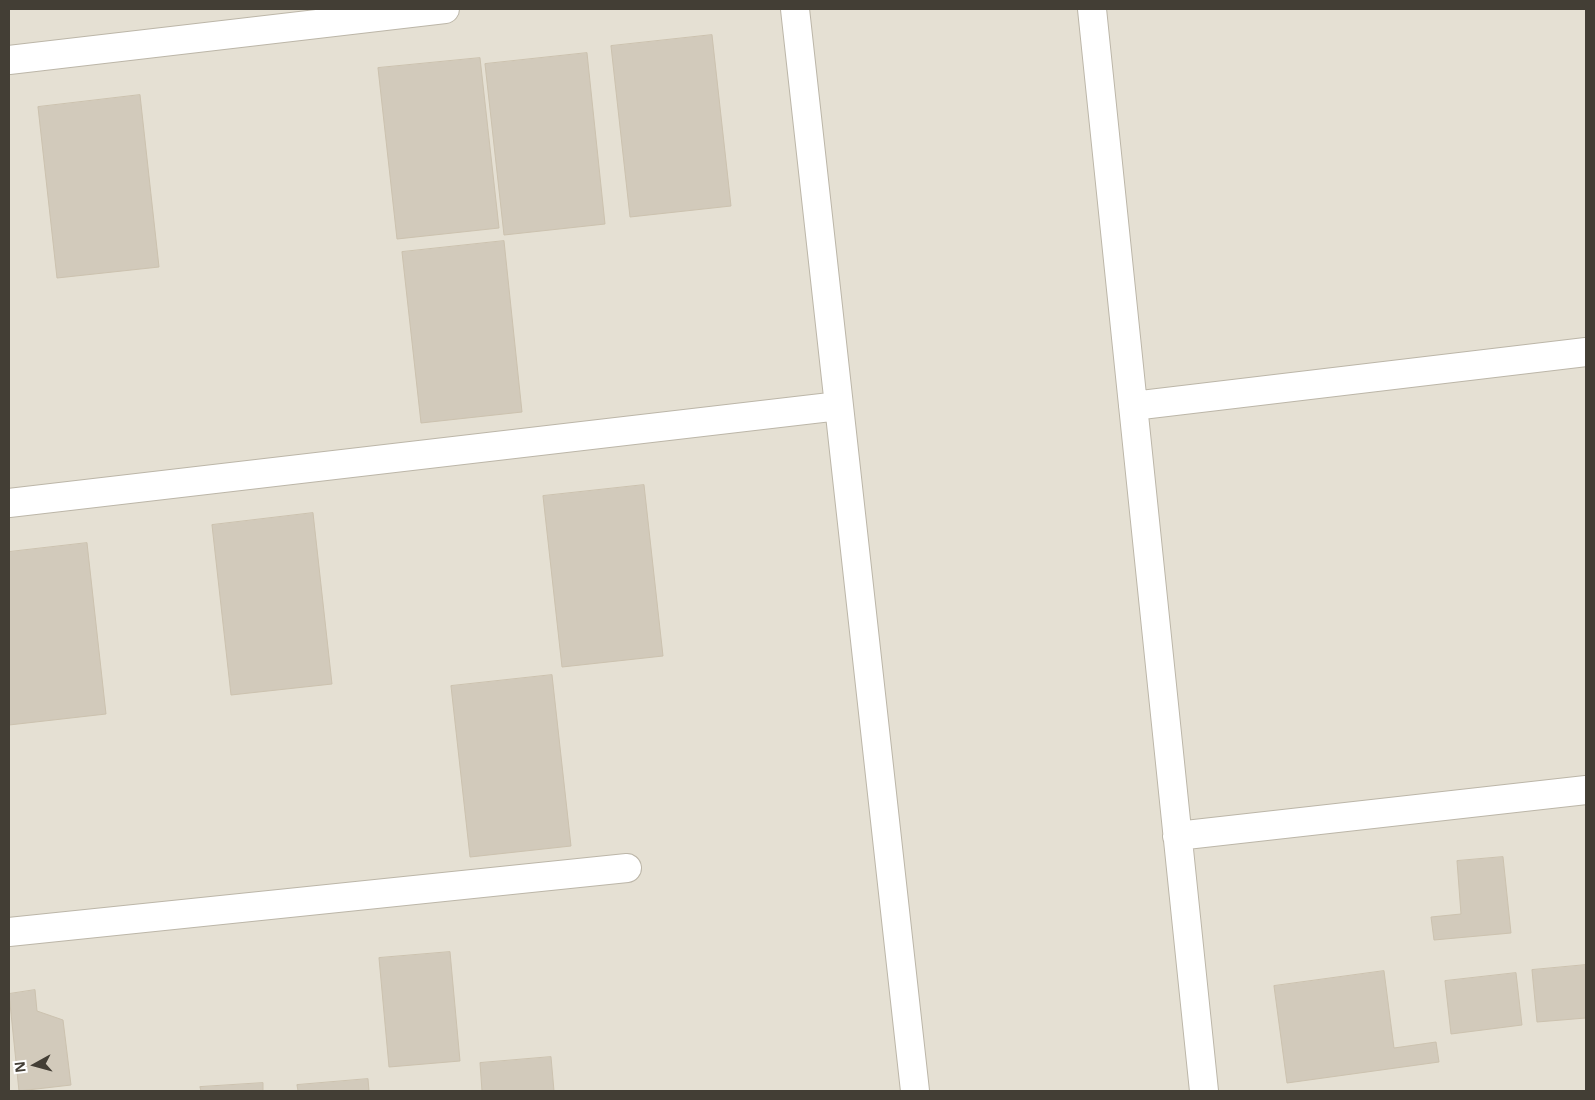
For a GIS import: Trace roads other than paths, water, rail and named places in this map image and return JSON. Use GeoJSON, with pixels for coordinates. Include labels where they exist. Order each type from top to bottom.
{"type":"FeatureCollection","features":[{"type":"Feature","properties":{"kind":"street"},"geometry":{"type":"LineString","coordinates":[[9,60],[444,9]]}},
{"type":"Feature","properties":{"kind":"street"},"geometry":{"type":"LineString","coordinates":[[795,9],[914,1091]]}},
{"type":"Feature","properties":{"kind":"street"},"geometry":{"type":"LineString","coordinates":[[1092,9],[1204,1091]]}},
{"type":"Feature","properties":{"kind":"street"},"geometry":{"type":"LineString","coordinates":[[1133,406],[1586,352]]}},
{"type":"Feature","properties":{"kind":"street"},"geometry":{"type":"LineString","coordinates":[[9,503],[839,406]]}},
{"type":"Feature","properties":{"kind":"street"},"geometry":{"type":"LineString","coordinates":[[1177,836],[1586,790]]}},
{"type":"Feature","properties":{"kind":"street"},"geometry":{"type":"LineString","coordinates":[[9,932],[627,868]]}}]}
